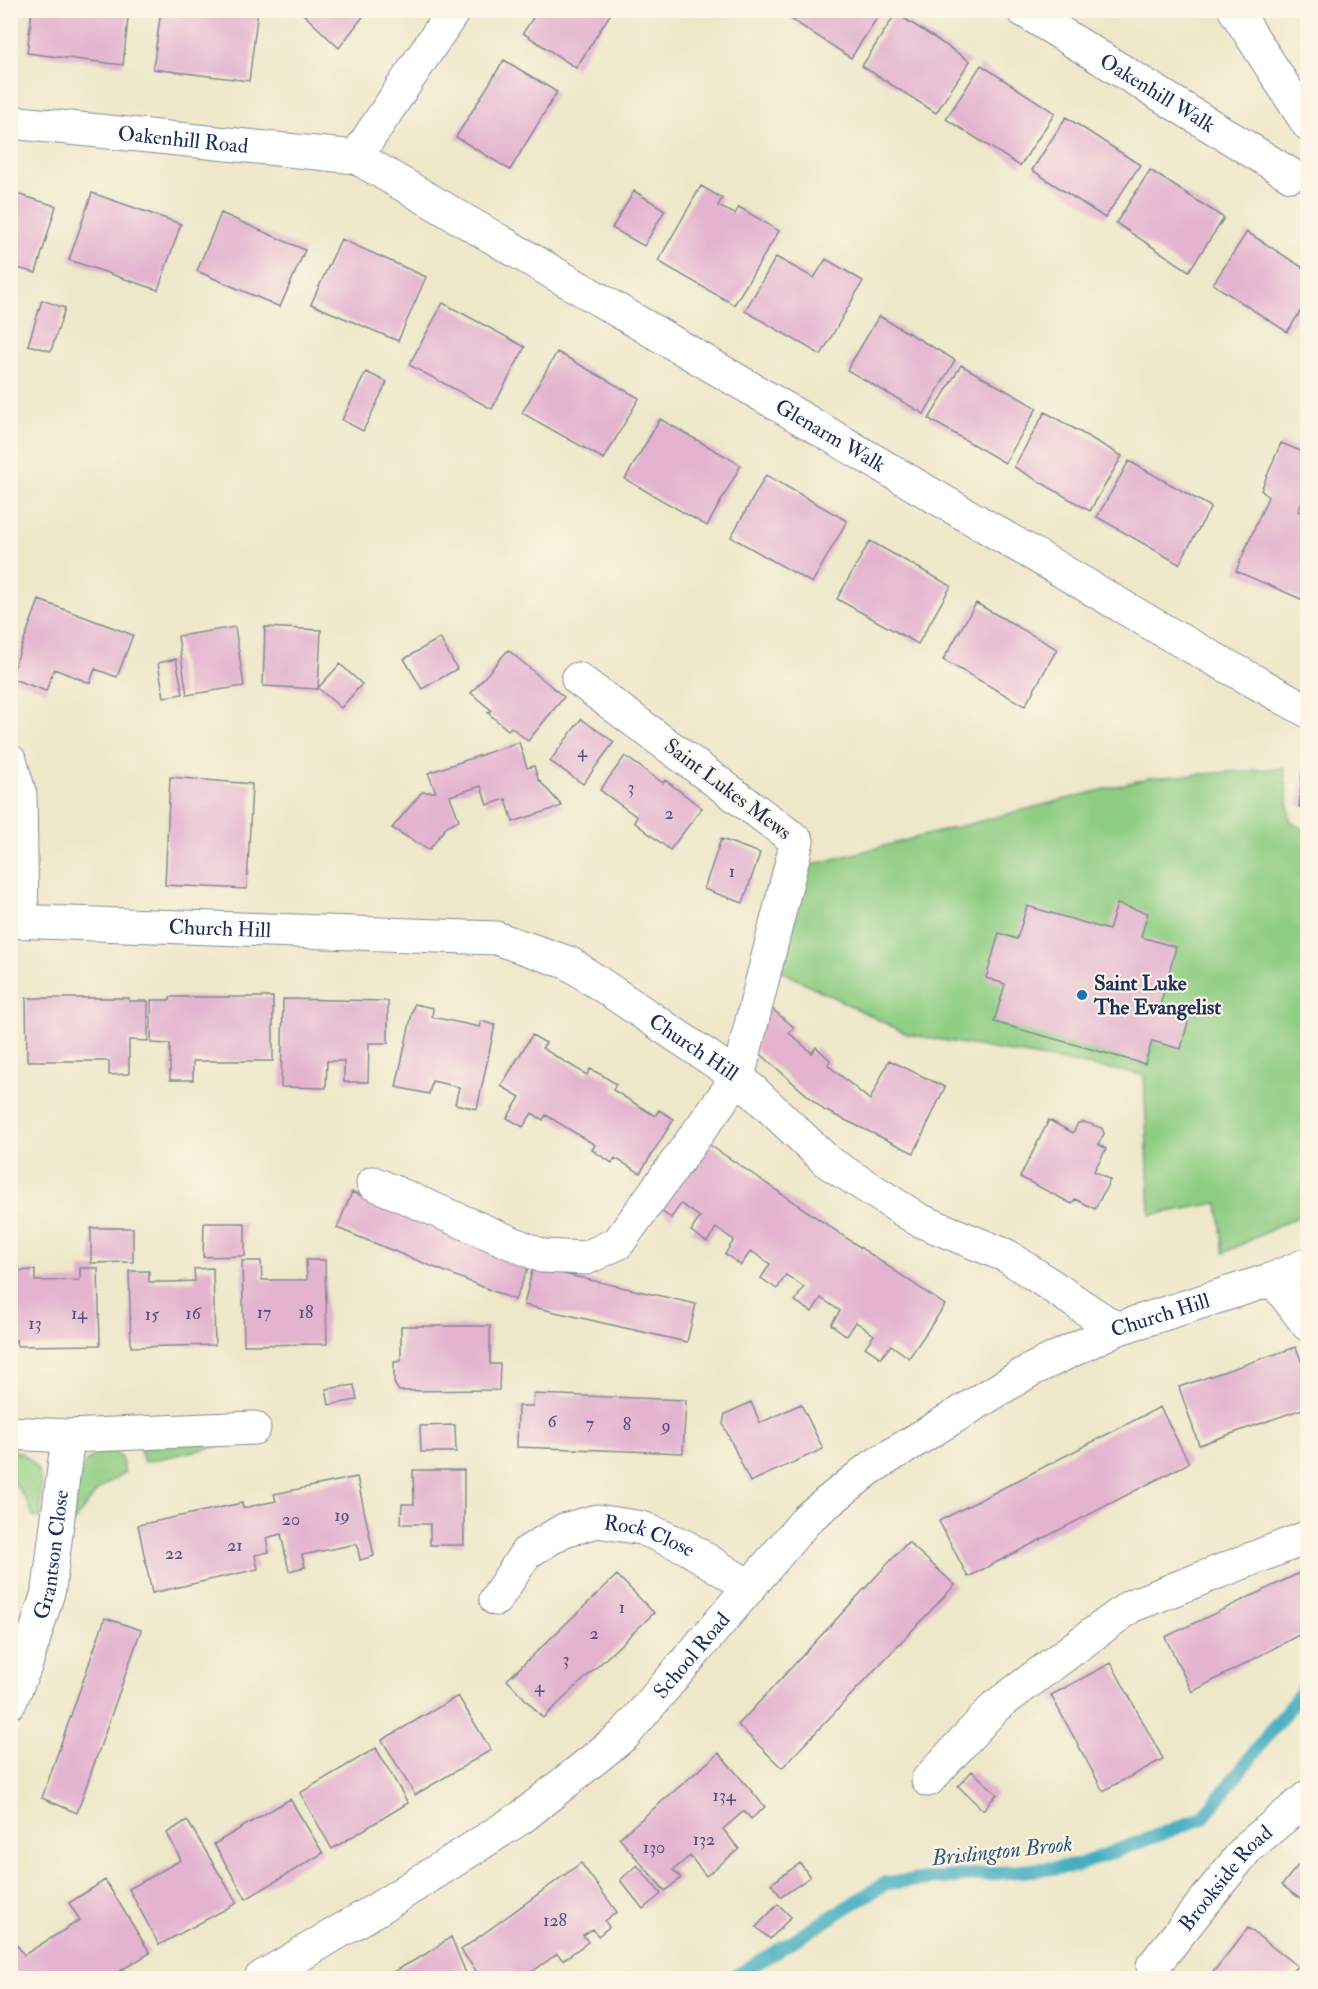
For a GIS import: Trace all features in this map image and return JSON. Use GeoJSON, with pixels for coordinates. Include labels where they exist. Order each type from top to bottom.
{"type":"FeatureCollection","features":[{"type":"Feature","properties":{"kind":"street"},"geometry":{"type":"LineString","coordinates":[[356,157],[454,10]]}},
{"type":"Feature","properties":{"kind":"street","name":"Oakenhill Walk"},"geometry":{"type":"LineString","coordinates":[[1023,10],[1291,175]]}},
{"type":"Feature","properties":{"kind":"street"},"geometry":{"type":"LineString","coordinates":[[1235,10],[1308,124]]}},
{"type":"Feature","properties":{"kind":"street","name":"Oakenhill Road"},"geometry":{"type":"LineString","coordinates":[[10,122],[356,157]]}},
{"type":"Feature","properties":{"kind":"street","name":"Glenarm Walk"},"geometry":{"type":"LineString","coordinates":[[356,157],[1171,635],[1308,711]]}},
{"type":"Feature","properties":{"kind":"street","name":"Saint Lukes Mews"},"geometry":{"type":"LineString","coordinates":[[578,679],[797,841],[738,1077]]}},
{"type":"Feature","properties":{"kind":"street"},"geometry":{"type":"LineString","coordinates":[[10,761],[20,795],[16,922]]}},
{"type":"Feature","properties":{"kind":"street","name":"Church Hill"},"geometry":{"type":"LineString","coordinates":[[16,922],[496,938],[570,963],[738,1077],[828,1162],[919,1220],[1006,1256],[1116,1329],[1273,1279],[1308,1264]]}},
{"type":"Feature","properties":{"kind":"street"},"geometry":{"type":"LineString","coordinates":[[373,1183],[542,1256],[586,1258],[618,1243],[738,1077]]}},
{"type":"Feature","properties":{"kind":"street"},"geometry":{"type":"LineString","coordinates":[[1273,1279],[1308,1325]]}},
{"type":"Feature","properties":{"kind":"street","name":"School Road"},"geometry":{"type":"LineString","coordinates":[[261,1978],[379,1908],[522,1817],[624,1735],[808,1518],[869,1469],[1029,1371],[1116,1329]]}},
{"type":"Feature","properties":{"kind":"street"},"geometry":{"type":"LineString","coordinates":[[10,1433],[68,1436],[254,1428]]}},
{"type":"Feature","properties":{"kind":"street","name":"Grantson Close"},"geometry":{"type":"LineString","coordinates":[[10,1702],[27,1664],[49,1589],[68,1436]]}},
{"type":"Feature","properties":{"kind":"street","name":"Rock Close"},"geometry":{"type":"LineString","coordinates":[[496,1599],[526,1553],[564,1530],[597,1521],[642,1528],[686,1547],[750,1587]]}},
{"type":"Feature","properties":{"kind":"street"},"geometry":{"type":"LineString","coordinates":[[928,1780],[996,1706],[1131,1606],[1308,1537]]}},
{"type":"Feature","properties":{"kind":"street","name":"Brookside Road"},"geometry":{"type":"LineString","coordinates":[[1153,1966],[1248,1847],[1308,1797]]}},
{"type":"Feature","properties":{"kind":"green space"},"geometry":{"type":"Polygon","coordinates":[[[1284,768],[1290,820],[1307,833],[1307,1212],[1224,1253],[1218,1203],[1150,1215],[1144,1075],[907,1034],[777,969],[802,867],[1148,778],[1284,768]]]}},
{"type":"Feature","properties":{"kind":"green space"},"geometry":{"type":"Polygon","coordinates":[[[137,1440],[228,1444],[144,1462],[137,1440]]]}},
{"type":"Feature","properties":{"kind":"green space"},"geometry":{"type":"Polygon","coordinates":[[[110,1446],[121,1458],[125,1472],[98,1490],[73,1523],[77,1477],[87,1461],[110,1446]]]}},
{"type":"Feature","properties":{"kind":"green space"},"geometry":{"type":"Polygon","coordinates":[[[10,1449],[22,1454],[36,1467],[41,1485],[41,1518],[34,1517],[11,1478],[10,1449]]]}},
{"type":"Feature","properties":{"kind":"building"},"geometry":{"type":"Polygon","coordinates":[[[32,10],[129,10],[123,65],[27,53],[32,10]]]}},
{"type":"Feature","properties":{"kind":"building"},"geometry":{"type":"Polygon","coordinates":[[[161,10],[258,10],[249,81],[153,69],[161,10]]]}},
{"type":"Feature","properties":{"kind":"building"},"geometry":{"type":"Polygon","coordinates":[[[302,10],[368,10],[339,48],[301,12],[302,10]]]}},
{"type":"Feature","properties":{"kind":"building"},"geometry":{"type":"Polygon","coordinates":[[[538,10],[613,10],[576,68],[523,33],[538,10]]]}},
{"type":"Feature","properties":{"kind":"building"},"geometry":{"type":"Polygon","coordinates":[[[777,10],[882,10],[851,58],[777,10]]]}},
{"type":"Feature","properties":{"kind":"building"},"geometry":{"type":"Polygon","coordinates":[[[896,13],[970,61],[936,113],[862,66],[896,13]]]}},
{"type":"Feature","properties":{"kind":"building"},"geometry":{"type":"Polygon","coordinates":[[[504,60],[557,92],[510,170],[456,137],[504,60]]]}},
{"type":"Feature","properties":{"kind":"building"},"geometry":{"type":"Polygon","coordinates":[[[981,65],[1055,113],[1020,166],[946,119],[981,65]]]}},
{"type":"Feature","properties":{"kind":"building"},"geometry":{"type":"Polygon","coordinates":[[[1066,117],[1140,165],[1105,218],[1032,170],[1066,117]]]}},
{"type":"Feature","properties":{"kind":"building"},"geometry":{"type":"Polygon","coordinates":[[[1150,170],[1224,218],[1189,271],[1116,223],[1150,170]]]}},
{"type":"Feature","properties":{"kind":"building"},"geometry":{"type":"Polygon","coordinates":[[[701,186],[722,198],[718,206],[735,214],[739,207],[779,231],[734,305],[658,261],[701,186]]]}},
{"type":"Feature","properties":{"kind":"building"},"geometry":{"type":"Polygon","coordinates":[[[634,191],[665,210],[644,246],[612,228],[634,191]]]}},
{"type":"Feature","properties":{"kind":"building"},"geometry":{"type":"Polygon","coordinates":[[[10,192],[56,206],[36,273],[10,266],[10,192]]]}},
{"type":"Feature","properties":{"kind":"building"},"geometry":{"type":"Polygon","coordinates":[[[92,193],[181,224],[158,290],[69,260],[92,193]]]}},
{"type":"Feature","properties":{"kind":"building"},"geometry":{"type":"Polygon","coordinates":[[[221,213],[305,250],[280,307],[197,271],[221,213]]]}},
{"type":"Feature","properties":{"kind":"building"},"geometry":{"type":"Polygon","coordinates":[[[1247,232],[1308,271],[1308,300],[1287,332],[1213,284],[1247,232]]]}},
{"type":"Feature","properties":{"kind":"building"},"geometry":{"type":"Polygon","coordinates":[[[341,239],[426,277],[398,341],[311,304],[341,239]]]}},
{"type":"Feature","properties":{"kind":"building"},"geometry":{"type":"Polygon","coordinates":[[[776,257],[814,278],[826,259],[863,281],[821,355],[745,311],[776,257]]]}},
{"type":"Feature","properties":{"kind":"building"},"geometry":{"type":"Polygon","coordinates":[[[42,300],[65,308],[51,351],[28,345],[42,300]]]}},
{"type":"Feature","properties":{"kind":"building"},"geometry":{"type":"Polygon","coordinates":[[[443,303],[525,347],[492,409],[409,365],[443,303]]]}},
{"type":"Feature","properties":{"kind":"building"},"geometry":{"type":"Polygon","coordinates":[[[879,316],[955,360],[924,414],[847,370],[879,316]]]}},
{"type":"Feature","properties":{"kind":"building"},"geometry":{"type":"Polygon","coordinates":[[[557,352],[639,398],[604,459],[522,413],[557,352]]]}},
{"type":"Feature","properties":{"kind":"building"},"geometry":{"type":"Polygon","coordinates":[[[961,365],[1037,408],[1005,463],[929,419],[961,365]]]}},
{"type":"Feature","properties":{"kind":"building"},"geometry":{"type":"Polygon","coordinates":[[[366,372],[387,382],[363,431],[342,420],[366,372]]]}},
{"type":"Feature","properties":{"kind":"building"},"geometry":{"type":"Polygon","coordinates":[[[1045,412],[1122,456],[1090,511],[1014,467],[1045,412]]]}},
{"type":"Feature","properties":{"kind":"building"},"geometry":{"type":"Polygon","coordinates":[[[660,419],[741,465],[707,526],[625,479],[660,419]]]}},
{"type":"Feature","properties":{"kind":"building"},"geometry":{"type":"Polygon","coordinates":[[[1281,443],[1308,454],[1308,490],[1298,511],[1308,515],[1308,602],[1236,571],[1268,497],[1261,490],[1281,443]]]}},
{"type":"Feature","properties":{"kind":"building"},"geometry":{"type":"Polygon","coordinates":[[[1129,461],[1211,507],[1179,564],[1097,517],[1129,461]]]}},
{"type":"Feature","properties":{"kind":"building"},"geometry":{"type":"Polygon","coordinates":[[[766,475],[847,521],[812,583],[731,537],[766,475]]]}},
{"type":"Feature","properties":{"kind":"building"},"geometry":{"type":"Polygon","coordinates":[[[870,541],[951,586],[918,644],[837,599],[870,541]]]}},
{"type":"Feature","properties":{"kind":"building"},"geometry":{"type":"Polygon","coordinates":[[[39,600],[133,635],[117,677],[95,669],[90,683],[54,669],[46,691],[10,678],[39,600]]]}},
{"type":"Feature","properties":{"kind":"building"},"geometry":{"type":"Polygon","coordinates":[[[976,603],[1057,649],[1025,706],[943,660],[976,603]]]}},
{"type":"Feature","properties":{"kind":"building"},"geometry":{"type":"Polygon","coordinates":[[[235,627],[244,686],[187,695],[178,636],[235,627]]]}},
{"type":"Feature","properties":{"kind":"building"},"geometry":{"type":"Polygon","coordinates":[[[265,627],[321,630],[318,689],[263,686],[265,627]]]}},
{"type":"Feature","properties":{"kind":"building"},"geometry":{"type":"Polygon","coordinates":[[[440,638],[457,669],[422,689],[404,659],[440,638]]]}},
{"type":"Feature","properties":{"kind":"building"},"geometry":{"type":"Polygon","coordinates":[[[508,650],[564,697],[528,741],[511,727],[508,730],[488,713],[491,710],[471,693],[508,650]]]}},
{"type":"Feature","properties":{"kind":"building"},"geometry":{"type":"Polygon","coordinates":[[[176,659],[183,694],[164,697],[158,663],[176,659]]]}},
{"type":"Feature","properties":{"kind":"building"},"geometry":{"type":"Polygon","coordinates":[[[340,664],[362,684],[341,708],[318,688],[340,664]]]}},
{"type":"Feature","properties":{"kind":"building"},"geometry":{"type":"Polygon","coordinates":[[[581,719],[614,742],[583,784],[550,761],[581,719]]]}},
{"type":"Feature","properties":{"kind":"building"},"geometry":{"type":"Polygon","coordinates":[[[519,742],[527,768],[534,766],[538,779],[562,806],[513,822],[506,799],[487,805],[481,786],[450,796],[459,820],[447,826],[429,850],[392,828],[422,792],[436,792],[428,773],[519,742]]]}},
{"type":"Feature","properties":{"kind":"building"},"geometry":{"type":"Polygon","coordinates":[[[625,756],[663,783],[665,780],[702,808],[670,850],[634,822],[637,817],[600,790],[625,756]]]}},
{"type":"Feature","properties":{"kind":"building"},"geometry":{"type":"Polygon","coordinates":[[[1303,766],[1308,766],[1308,807],[1299,807],[1303,766]]]}},
{"type":"Feature","properties":{"kind":"building"},"geometry":{"type":"Polygon","coordinates":[[[170,777],[252,784],[247,889],[165,885],[170,777]]]}},
{"type":"Feature","properties":{"kind":"building"},"geometry":{"type":"Polygon","coordinates":[[[721,839],[760,853],[743,903],[704,889],[721,839]]]}},
{"type":"Feature","properties":{"kind":"building","name":"Saint Luke The Evangelist"},"geometry":{"type":"Polygon","coordinates":[[[1117,904],[1148,913],[1141,937],[1176,947],[1160,1006],[1190,1014],[1181,1049],[1152,1041],[1145,1064],[994,1022],[1005,984],[986,978],[999,933],[1017,939],[1027,906],[1109,930],[1117,904]]]}},
{"type":"Feature","properties":{"kind":"building"},"geometry":{"type":"Polygon","coordinates":[[[10,997],[16,997],[12,1067],[10,1067],[10,997]]]}},
{"type":"Feature","properties":{"kind":"building"},"geometry":{"type":"Polygon","coordinates":[[[170,997],[273,997],[273,1061],[193,1061],[193,1080],[170,1080],[170,1044],[151,1043],[151,1000],[170,1000],[170,997]]]}},
{"type":"Feature","properties":{"kind":"building"},"geometry":{"type":"Polygon","coordinates":[[[26,998],[129,998],[129,1001],[148,1001],[148,1041],[129,1040],[129,1074],[109,1075],[109,1061],[27,1061],[26,998]]]}},
{"type":"Feature","properties":{"kind":"building"},"geometry":{"type":"Polygon","coordinates":[[[283,999],[388,1001],[388,1043],[369,1043],[368,1082],[344,1082],[344,1061],[327,1061],[326,1088],[281,1087],[283,999]]]}},
{"type":"Feature","properties":{"kind":"building"},"geometry":{"type":"Polygon","coordinates":[[[414,1004],[433,1008],[432,1017],[480,1027],[481,1021],[495,1025],[477,1109],[455,1104],[459,1087],[432,1081],[429,1094],[396,1087],[414,1004]]]}},
{"type":"Feature","properties":{"kind":"building"},"geometry":{"type":"Polygon","coordinates":[[[766,1004],[794,1027],[789,1033],[812,1053],[816,1047],[830,1060],[828,1065],[870,1100],[889,1060],[945,1087],[914,1153],[824,1110],[755,1049],[766,1004]]]}},
{"type":"Feature","properties":{"kind":"building"},"geometry":{"type":"Polygon","coordinates":[[[532,1035],[546,1043],[542,1048],[587,1075],[590,1069],[602,1075],[616,1084],[613,1090],[655,1116],[659,1110],[674,1119],[640,1173],[615,1158],[612,1163],[592,1150],[595,1145],[546,1115],[543,1120],[532,1113],[523,1127],[507,1118],[520,1097],[501,1086],[532,1035]]]}},
{"type":"Feature","properties":{"kind":"building"},"geometry":{"type":"Polygon","coordinates":[[[1049,1120],[1073,1133],[1078,1123],[1084,1122],[1102,1128],[1104,1134],[1098,1144],[1106,1149],[1094,1171],[1110,1180],[1095,1209],[1075,1199],[1072,1204],[1020,1177],[1049,1120]]]}},
{"type":"Feature","properties":{"kind":"building"},"geometry":{"type":"Polygon","coordinates":[[[701,1139],[945,1305],[909,1358],[891,1345],[881,1358],[865,1347],[874,1335],[856,1322],[847,1336],[831,1324],[840,1311],[821,1298],[812,1312],[795,1301],[804,1287],[786,1275],[777,1289],[761,1278],[770,1264],[751,1251],[741,1265],[725,1254],[734,1240],[716,1228],[707,1242],[691,1231],[700,1217],[681,1204],[671,1218],[655,1207],[701,1139]]]}},
{"type":"Feature","properties":{"kind":"building"},"geometry":{"type":"Polygon","coordinates":[[[352,1192],[530,1263],[515,1300],[337,1228],[352,1192]]]}},
{"type":"Feature","properties":{"kind":"building"},"geometry":{"type":"Polygon","coordinates":[[[204,1223],[245,1223],[245,1256],[203,1257],[204,1223]]]}},
{"type":"Feature","properties":{"kind":"building"},"geometry":{"type":"Polygon","coordinates":[[[91,1228],[133,1228],[133,1262],[91,1263],[91,1228]]]}},
{"type":"Feature","properties":{"kind":"building"},"geometry":{"type":"Polygon","coordinates":[[[306,1260],[325,1260],[327,1344],[244,1345],[242,1261],[261,1261],[262,1280],[307,1280],[306,1260]]]}},
{"type":"Feature","properties":{"kind":"building"},"geometry":{"type":"Polygon","coordinates":[[[533,1267],[696,1304],[687,1342],[524,1305],[533,1267]]]}},
{"type":"Feature","properties":{"kind":"building"},"geometry":{"type":"Polygon","coordinates":[[[80,1268],[98,1268],[100,1345],[17,1346],[16,1340],[10,1340],[10,1305],[15,1306],[14,1271],[35,1270],[35,1281],[80,1280],[80,1268]]]}},
{"type":"Feature","properties":{"kind":"building"},"geometry":{"type":"Polygon","coordinates":[[[213,1268],[215,1345],[131,1347],[129,1271],[149,1271],[149,1282],[172,1282],[195,1281],[194,1269],[213,1268]]]}},
{"type":"Feature","properties":{"kind":"building"},"geometry":{"type":"Polygon","coordinates":[[[401,1326],[490,1326],[490,1364],[500,1364],[499,1390],[399,1391],[394,1383],[394,1362],[401,1361],[401,1326]]]}},
{"type":"Feature","properties":{"kind":"building"},"geometry":{"type":"Polygon","coordinates":[[[1296,1347],[1308,1379],[1308,1407],[1199,1445],[1179,1387],[1296,1347]]]}},
{"type":"Feature","properties":{"kind":"building"},"geometry":{"type":"Polygon","coordinates":[[[354,1385],[357,1400],[329,1405],[326,1389],[354,1385]]]}},
{"type":"Feature","properties":{"kind":"building"},"geometry":{"type":"Polygon","coordinates":[[[534,1394],[686,1400],[683,1453],[517,1447],[518,1406],[533,1406],[534,1394]]]}},
{"type":"Feature","properties":{"kind":"building"},"geometry":{"type":"Polygon","coordinates":[[[751,1402],[760,1423],[801,1404],[823,1449],[750,1482],[723,1424],[725,1414],[751,1402]]]}},
{"type":"Feature","properties":{"kind":"building"},"geometry":{"type":"Polygon","coordinates":[[[1160,1407],[1189,1463],[968,1577],[939,1521],[1160,1407]]]}},
{"type":"Feature","properties":{"kind":"building"},"geometry":{"type":"Polygon","coordinates":[[[455,1425],[456,1452],[421,1452],[420,1426],[455,1425]]]}},
{"type":"Feature","properties":{"kind":"building"},"geometry":{"type":"Polygon","coordinates":[[[413,1470],[464,1470],[464,1545],[430,1545],[430,1524],[401,1524],[402,1504],[414,1504],[413,1470]]]}},
{"type":"Feature","properties":{"kind":"building"},"geometry":{"type":"Polygon","coordinates":[[[357,1477],[374,1556],[360,1560],[357,1544],[302,1555],[305,1567],[289,1571],[281,1534],[266,1538],[269,1552],[255,1555],[258,1569],[152,1593],[138,1525],[242,1503],[243,1508],[276,1501],[274,1494],[357,1477]]]}},
{"type":"Feature","properties":{"kind":"building"},"geometry":{"type":"Polygon","coordinates":[[[908,1542],[955,1585],[782,1768],[738,1725],[908,1542]]]}},
{"type":"Feature","properties":{"kind":"building"},"geometry":{"type":"Polygon","coordinates":[[[1308,1569],[1308,1630],[1192,1692],[1165,1637],[1308,1569]]]}},
{"type":"Feature","properties":{"kind":"building"},"geometry":{"type":"Polygon","coordinates":[[[617,1575],[654,1613],[543,1718],[507,1680],[617,1575]]]}},
{"type":"Feature","properties":{"kind":"building"},"geometry":{"type":"Polygon","coordinates":[[[105,1618],[141,1630],[77,1813],[42,1798],[105,1618]]]}},
{"type":"Feature","properties":{"kind":"building"},"geometry":{"type":"Polygon","coordinates":[[[1111,1663],[1163,1759],[1103,1791],[1051,1695],[1111,1663]]]}},
{"type":"Feature","properties":{"kind":"building"},"geometry":{"type":"Polygon","coordinates":[[[458,1696],[491,1750],[415,1795],[382,1740],[458,1696]]]}},
{"type":"Feature","properties":{"kind":"building"},"geometry":{"type":"Polygon","coordinates":[[[376,1748],[408,1803],[332,1849],[300,1793],[376,1748]]]}},
{"type":"Feature","properties":{"kind":"building"},"geometry":{"type":"Polygon","coordinates":[[[719,1753],[765,1807],[751,1819],[744,1811],[723,1829],[739,1849],[706,1876],[690,1856],[673,1870],[681,1878],[665,1891],[619,1838],[719,1753]]]}},
{"type":"Feature","properties":{"kind":"building"},"geometry":{"type":"Polygon","coordinates":[[[972,1771],[997,1794],[983,1810],[958,1786],[972,1771]]]}},
{"type":"Feature","properties":{"kind":"building"},"geometry":{"type":"Polygon","coordinates":[[[290,1799],[323,1853],[246,1899],[214,1844],[290,1799]]]}},
{"type":"Feature","properties":{"kind":"building"},"geometry":{"type":"Polygon","coordinates":[[[187,1820],[237,1903],[159,1945],[129,1889],[181,1860],[167,1833],[187,1820]]]}},
{"type":"Feature","properties":{"kind":"building"},"geometry":{"type":"Polygon","coordinates":[[[1308,1853],[1308,1905],[1282,1885],[1308,1853]]]}},
{"type":"Feature","properties":{"kind":"building"},"geometry":{"type":"Polygon","coordinates":[[[581,1863],[617,1912],[605,1921],[609,1927],[598,1936],[593,1929],[583,1935],[588,1942],[563,1960],[557,1954],[525,1977],[527,1978],[481,1978],[461,1950],[581,1863]]]}},
{"type":"Feature","properties":{"kind":"building"},"geometry":{"type":"Polygon","coordinates":[[[800,1863],[810,1877],[781,1897],[771,1884],[800,1863]]]}},
{"type":"Feature","properties":{"kind":"building"},"geometry":{"type":"Polygon","coordinates":[[[637,1865],[661,1894],[643,1909],[620,1880],[637,1865]]]}},
{"type":"Feature","properties":{"kind":"building"},"geometry":{"type":"Polygon","coordinates":[[[105,1880],[150,1953],[108,1978],[10,1978],[10,1949],[17,1945],[24,1955],[80,1920],[69,1903],[105,1880]]]}},
{"type":"Feature","properties":{"kind":"building"},"geometry":{"type":"Polygon","coordinates":[[[778,1904],[791,1917],[770,1939],[756,1927],[778,1904]]]}},
{"type":"Feature","properties":{"kind":"building"},"geometry":{"type":"Polygon","coordinates":[[[1248,1928],[1297,1966],[1287,1978],[1213,1978],[1210,1976],[1248,1928]]]}},
{"type":"Feature","properties":{"kind":"building"},"geometry":{"type":"Polygon","coordinates":[[[451,1937],[468,1978],[382,1978],[424,1955],[451,1937]]]}},
{"type":"Feature","properties":{"kind":"waterway","name":"Brislington Brook"},"geometry":{"type":"LineString","coordinates":[[733,1978],[886,1883],[1076,1866],[1203,1818],[1304,1689]]}},
{"type":"Feature","properties":{"kind":"place","name":"Saint Luke The Evangelist"},"geometry":{"type":"Point","coordinates":[1082,995]}}]}
